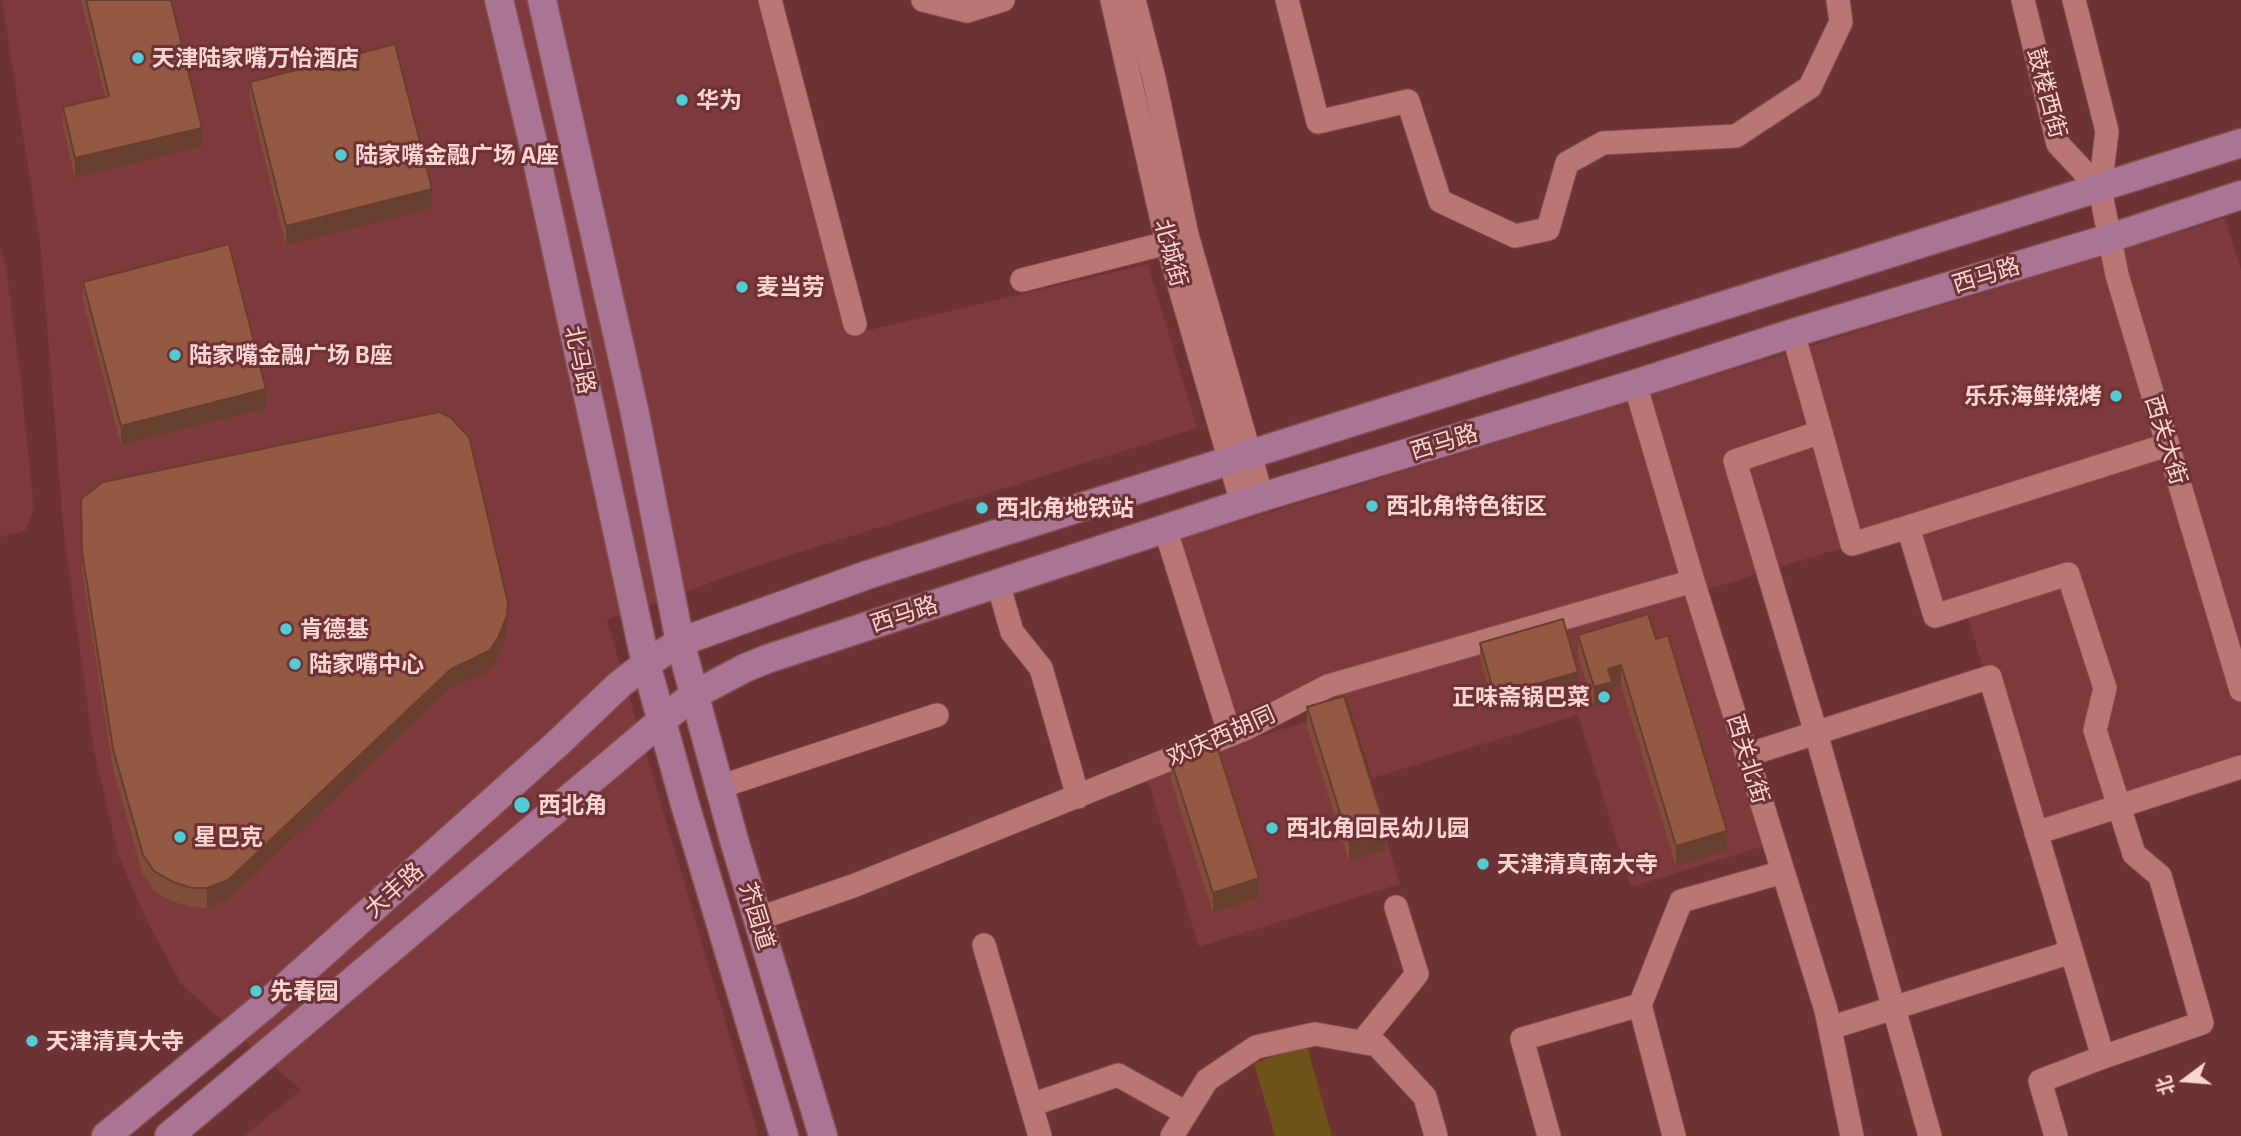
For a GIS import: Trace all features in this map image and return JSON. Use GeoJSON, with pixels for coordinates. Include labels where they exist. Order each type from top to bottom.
{"type":"FeatureCollection","features":[{"type":"Feature","properties":{"kind":"main road","name":"北马路"},"geometry":{"type":"LineString","coordinates":[[499,0],[534,147],[646,664],[661,721]]}},
{"type":"Feature","properties":{"kind":"main road","name":"北马路"},"geometry":{"type":"LineString","coordinates":[[542,0],[634,409],[680,642],[694,695]]}},
{"type":"Feature","properties":{"kind":"main road","name":"西马路"},"geometry":{"type":"LineString","coordinates":[[680,642],[870,574],[2241,143]]}},
{"type":"Feature","properties":{"kind":"main road","name":"西马路"},"geometry":{"type":"LineString","coordinates":[[661,721],[694,695],[767,659],[1252,500],[1635,384],[1793,332],[2110,238],[2241,195]]}},
{"type":"Feature","properties":{"kind":"main road","name":"大丰路"},"geometry":{"type":"LineString","coordinates":[[106,1136],[265,1005],[558,743],[620,684],[680,642]]}},
{"type":"Feature","properties":{"kind":"main road","name":"芥园道"},"geometry":{"type":"LineString","coordinates":[[694,695],[757,919],[823,1136]]}},
{"type":"Feature","properties":{"kind":"main road","name":"大丰路"},"geometry":{"type":"LineString","coordinates":[[169,1136],[661,721]]}},
{"type":"Feature","properties":{"kind":"main road","name":"芥园道"},"geometry":{"type":"LineString","coordinates":[[661,721],[784,1136]]}},
{"type":"Feature","properties":{"kind":"street"},"geometry":{"type":"LineString","coordinates":[[771,0],[855,324]]}},
{"type":"Feature","properties":{"kind":"street"},"geometry":{"type":"LineString","coordinates":[[923,0],[967,11],[1003,0]]}},
{"type":"Feature","properties":{"kind":"street","name":"北城街"},"geometry":{"type":"LineString","coordinates":[[1112,0],[1167,243],[1252,500]]}},
{"type":"Feature","properties":{"kind":"street","name":"北城街"},"geometry":{"type":"LineString","coordinates":[[1134,0],[1154,78],[1186,235],[1240,459]]}},
{"type":"Feature","properties":{"kind":"street"},"geometry":{"type":"LineString","coordinates":[[1287,0],[1318,122],[1408,101],[1440,201],[1515,236],[1548,229],[1567,163],[1603,143],[1736,136],[1810,87],[1841,22],[1838,0]]}},
{"type":"Feature","properties":{"kind":"street","name":"鼓楼西街"},"geometry":{"type":"LineString","coordinates":[[2022,0],[2058,144],[2100,188]]}},
{"type":"Feature","properties":{"kind":"street","name":"鼓楼西街"},"geometry":{"type":"LineString","coordinates":[[2074,0],[2107,131],[2100,188]]}},
{"type":"Feature","properties":{"kind":"street","name":"西关大街"},"geometry":{"type":"LineString","coordinates":[[2100,188],[2117,275],[2241,690]]}},
{"type":"Feature","properties":{"kind":"street"},"geometry":{"type":"LineString","coordinates":[[1022,280],[1167,243]]}},
{"type":"Feature","properties":{"kind":"street"},"geometry":{"type":"LineString","coordinates":[[1793,332],[1852,544],[2167,445]]}},
{"type":"Feature","properties":{"kind":"street","name":"西关北街"},"geometry":{"type":"LineString","coordinates":[[1635,384],[1830,1028],[1852,1136]]}},
{"type":"Feature","properties":{"kind":"street"},"geometry":{"type":"LineString","coordinates":[[1821,432],[1735,461],[1816,733],[1930,1136]]}},
{"type":"Feature","properties":{"kind":"street"},"geometry":{"type":"LineString","coordinates":[[1908,527],[1935,615],[2068,574],[2105,688],[2095,730],[2134,854],[2160,876],[2202,1023],[2040,1081],[2056,1136]]}},
{"type":"Feature","properties":{"kind":"street"},"geometry":{"type":"LineString","coordinates":[[1165,528],[1230,735]]}},
{"type":"Feature","properties":{"kind":"street","name":"欢庆西胡同"},"geometry":{"type":"LineString","coordinates":[[757,919],[853,886],[1230,735],[1328,686],[1693,581]]}},
{"type":"Feature","properties":{"kind":"street"},"geometry":{"type":"LineString","coordinates":[[998,583],[1012,632],[1041,668],[1077,797]]}},
{"type":"Feature","properties":{"kind":"street"},"geometry":{"type":"LineString","coordinates":[[1747,755],[1990,677],[2103,1057]]}},
{"type":"Feature","properties":{"kind":"street"},"geometry":{"type":"LineString","coordinates":[[719,787],[937,715]]}},
{"type":"Feature","properties":{"kind":"street"},"geometry":{"type":"LineString","coordinates":[[2036,833],[2241,766]]}},
{"type":"Feature","properties":{"kind":"street"},"geometry":{"type":"LineString","coordinates":[[1674,1136],[1640,1005],[1681,901],[1783,872]]}},
{"type":"Feature","properties":{"kind":"street"},"geometry":{"type":"LineString","coordinates":[[1362,1042],[1417,975],[1396,906]]}},
{"type":"Feature","properties":{"kind":"street"},"geometry":{"type":"LineString","coordinates":[[984,945],[1040,1136]]}},
{"type":"Feature","properties":{"kind":"street"},"geometry":{"type":"LineString","coordinates":[[1830,1028],[2071,952]]}},
{"type":"Feature","properties":{"kind":"street"},"geometry":{"type":"LineString","coordinates":[[1549,1136],[1522,1039],[1640,1005]]}},
{"type":"Feature","properties":{"kind":"street"},"geometry":{"type":"LineString","coordinates":[[1172,1136],[1207,1080],[1256,1047],[1315,1034],[1377,1045],[1425,1097],[1436,1136]]}},
{"type":"Feature","properties":{"kind":"street"},"geometry":{"type":"LineString","coordinates":[[1031,1105],[1118,1075],[1186,1113]]}},
{"type":"Feature","properties":{"kind":"shaded area","name":"西北角"},"geometry":{"type":"Polygon","coordinates":[[[2,0],[782,0],[861,332],[1148,264],[1197,428],[759,565],[607,620],[759,1136],[244,1136],[301,1090],[181,984],[146,919],[118,854],[94,751],[64,537],[41,250],[2,0]]]}},
{"type":"Feature","properties":{"kind":"shaded area"},"geometry":{"type":"Polygon","coordinates":[[[2225,218],[2241,270],[2241,765],[2031,825],[1967,616],[1936,625],[1906,528],[1690,595],[1767,845],[1631,887],[1578,715],[1372,778],[1346,697],[1235,732],[1176,541],[2225,218]]]}},
{"type":"Feature","properties":{"kind":"shaded area"},"geometry":{"type":"Polygon","coordinates":[[[0,244],[6,268],[19,364],[34,509],[26,530],[0,537],[0,244]]]}},
{"type":"Feature","properties":{"kind":"shaded area","name":"西北角回民幼儿园"},"geometry":{"type":"Polygon","coordinates":[[[1346,709],[1400,884],[1199,947],[1145,772],[1346,709]]]}},
{"type":"Feature","properties":{"kind":"shaded area"},"geometry":{"type":"Polygon","coordinates":[[[1307,1046],[1332,1136],[1275,1136],[1254,1063],[1307,1046]]]}},
{"type":"Feature","properties":{"kind":"building","name":"天津陆家嘴万怡酒店"},"geometry":{"type":"Polygon","coordinates":[[[86,0],[171,0],[202,128],[75,158],[63,107],[109,96],[86,0]]]}},
{"type":"Feature","properties":{"kind":"building","name":"陆家嘴金融广场 A座"},"geometry":{"type":"Polygon","coordinates":[[[395,44],[432,189],[286,226],[250,82],[395,44]]]}},
{"type":"Feature","properties":{"kind":"building","name":"陆家嘴金融广场 B座"},"geometry":{"type":"Polygon","coordinates":[[[229,244],[266,389],[121,426],[83,282],[229,244]]]}},
{"type":"Feature","properties":{"kind":"building","name":"陆家嘴中心"},"geometry":{"type":"Polygon","coordinates":[[[439,412],[450,417],[469,437],[508,603],[507,615],[498,638],[489,651],[451,669],[228,880],[207,888],[192,888],[173,882],[154,871],[143,855],[113,749],[82,552],[81,499],[103,482],[439,412]]]}},
{"type":"Feature","properties":{"kind":"building"},"geometry":{"type":"Polygon","coordinates":[[[1648,614],[1656,639],[1668,635],[1727,831],[1676,846],[1621,665],[1608,669],[1612,682],[1594,687],[1578,635],[1648,614]]]}},
{"type":"Feature","properties":{"kind":"building"},"geometry":{"type":"Polygon","coordinates":[[[1563,619],[1578,672],[1495,696],[1480,643],[1563,619]]]}},
{"type":"Feature","properties":{"kind":"building"},"geometry":{"type":"Polygon","coordinates":[[[1344,696],[1386,830],[1349,842],[1307,707],[1344,696]]]}},
{"type":"Feature","properties":{"kind":"building"},"geometry":{"type":"Polygon","coordinates":[[[1217,746],[1259,878],[1213,893],[1171,761],[1217,746]]]}},
{"type":"Feature","properties":{"kind":"place","name":"天津陆家嘴万怡酒店"},"geometry":{"type":"Point","coordinates":[138,58]}},
{"type":"Feature","properties":{"kind":"place","name":"华为"},"geometry":{"type":"Point","coordinates":[682,100]}},
{"type":"Feature","properties":{"kind":"place","name":"陆家嘴金融广场 A座"},"geometry":{"type":"Point","coordinates":[341,155]}},
{"type":"Feature","properties":{"kind":"place","name":"麦当劳"},"geometry":{"type":"Point","coordinates":[742,287]}},
{"type":"Feature","properties":{"kind":"place","name":"陆家嘴金融广场 B座"},"geometry":{"type":"Point","coordinates":[175,355]}},
{"type":"Feature","properties":{"kind":"place","name":"乐乐海鲜烧烤"},"geometry":{"type":"Point","coordinates":[2116,396]}},
{"type":"Feature","properties":{"kind":"place","name":"西北角特色街区"},"geometry":{"type":"Point","coordinates":[1372,506]}},
{"type":"Feature","properties":{"kind":"place","name":"西北角地铁站"},"geometry":{"type":"Point","coordinates":[982,508]}},
{"type":"Feature","properties":{"kind":"place","name":"肯德基"},"geometry":{"type":"Point","coordinates":[286,629]}},
{"type":"Feature","properties":{"kind":"place","name":"陆家嘴中心"},"geometry":{"type":"Point","coordinates":[295,664]}},
{"type":"Feature","properties":{"kind":"place","name":"正味斋锅巴菜"},"geometry":{"type":"Point","coordinates":[1604,697]}},
{"type":"Feature","properties":{"kind":"place","name":"西北角"},"geometry":{"type":"Point","coordinates":[522,805]}},
{"type":"Feature","properties":{"kind":"place","name":"西北角回民幼儿园"},"geometry":{"type":"Point","coordinates":[1272,828]}},
{"type":"Feature","properties":{"kind":"place","name":"星巴克"},"geometry":{"type":"Point","coordinates":[180,837]}},
{"type":"Feature","properties":{"kind":"place","name":"天津清真南大寺"},"geometry":{"type":"Point","coordinates":[1483,864]}},
{"type":"Feature","properties":{"kind":"place","name":"先春园"},"geometry":{"type":"Point","coordinates":[256,991]}},
{"type":"Feature","properties":{"kind":"place","name":"天津清真大寺"},"geometry":{"type":"Point","coordinates":[32,1041]}}]}
